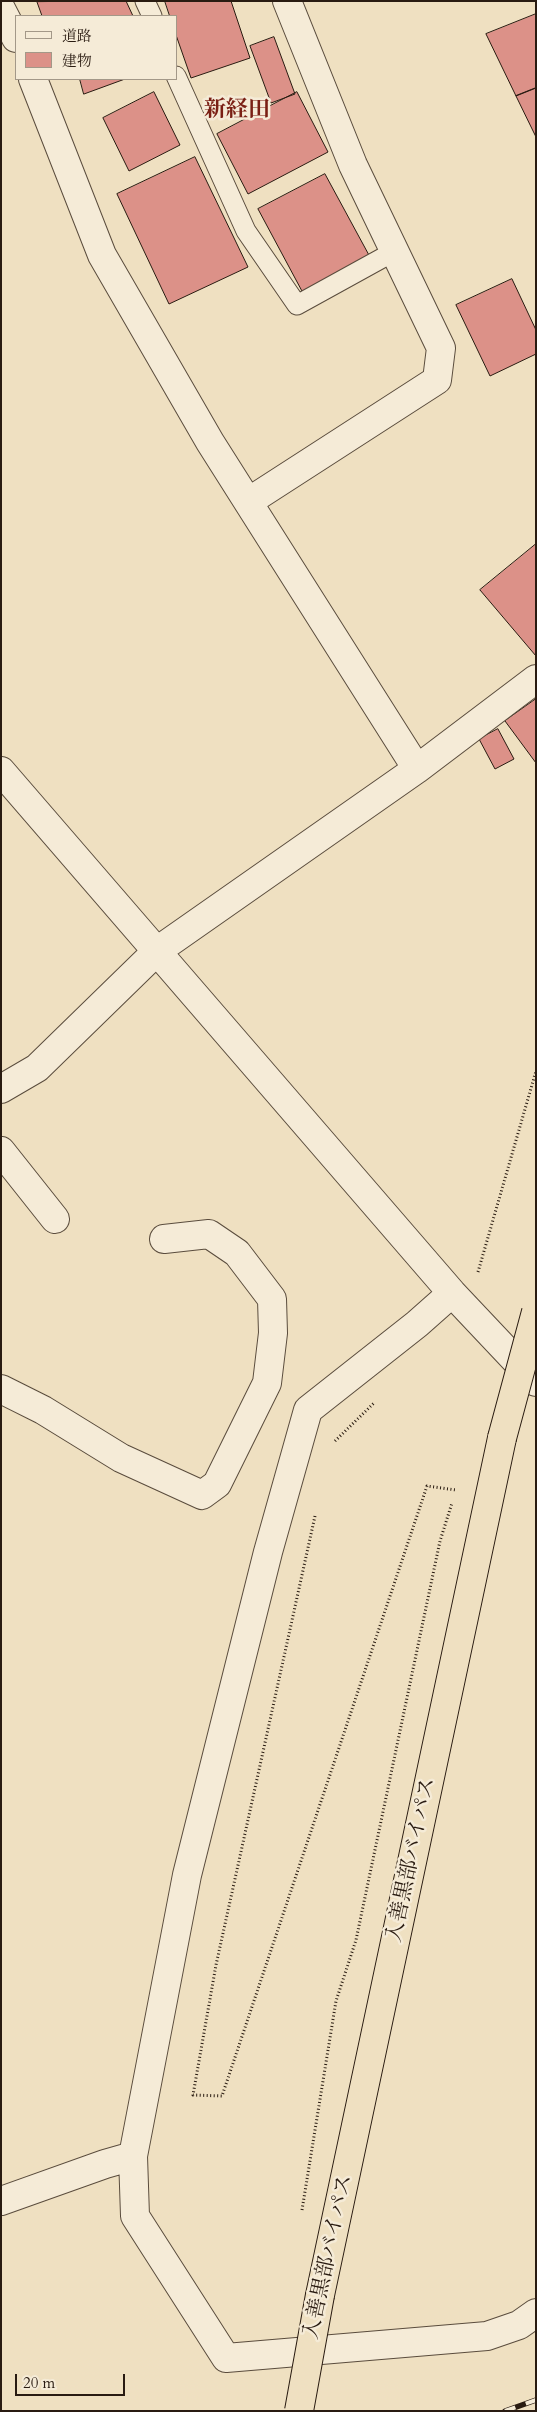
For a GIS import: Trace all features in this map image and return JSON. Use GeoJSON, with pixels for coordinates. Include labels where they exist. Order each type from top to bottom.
{"type":"FeatureCollection","features":[{"type":"Feature","properties":{"kind":"highway","name":"入善黒部バイパス"},"geometry":{"type":"LineString","coordinates":[[298,2411],[320,2295],[502,1438],[536,1312]]}},
{"type":"Feature","properties":{"kind":"street"},"geometry":{"type":"LineString","coordinates":[[248,502],[438,380],[441,348],[352,165],[287,1]]}},
{"type":"Feature","properties":{"kind":"street"},"geometry":{"type":"LineString","coordinates":[[1,8],[15,36]]}},
{"type":"Feature","properties":{"kind":"street"},"geometry":{"type":"LineString","coordinates":[[32,80],[102,255],[210,442],[417,769]]}},
{"type":"Feature","properties":{"kind":"street"},"geometry":{"type":"LineString","coordinates":[[1,1089],[37,1068],[157,951],[417,769],[536,679]]}},
{"type":"Feature","properties":{"kind":"street"},"geometry":{"type":"LineString","coordinates":[[1,771],[460,1301],[536,1382]]}},
{"type":"Feature","properties":{"kind":"street"},"geometry":{"type":"LineString","coordinates":[[1,1151],[55,1219]]}},
{"type":"Feature","properties":{"kind":"street"},"geometry":{"type":"LineString","coordinates":[[1,1389],[43,1410],[121,1458],[202,1495],[217,1484],[267,1383],[272,1333],[272,1299],[237,1253],[209,1234],[164,1239]]}},
{"type":"Feature","properties":{"kind":"street"},"geometry":{"type":"LineString","coordinates":[[460,1301],[417,1324],[308,1410],[268,1552],[187,1875],[133,2156],[135,2216],[226,2358],[487,2336],[519,2325],[536,2313]]}},
{"type":"Feature","properties":{"kind":"street"},"geometry":{"type":"LineString","coordinates":[[1,2201],[133,2156]]}},
{"type":"Feature","properties":{"kind":"lane"},"geometry":{"type":"LineString","coordinates":[[146,1],[152,15]]}},
{"type":"Feature","properties":{"kind":"lane"},"geometry":{"type":"LineString","coordinates":[[178,80],[246,231],[297,305],[394,251]]}},
{"type":"Feature","properties":{"kind":"path"},"geometry":{"type":"LineString","coordinates":[[460,1301],[536,1071]]}},
{"type":"Feature","properties":{"kind":"path"},"geometry":{"type":"LineString","coordinates":[[331,1445],[379,1398]]}},
{"type":"Feature","properties":{"kind":"path"},"geometry":{"type":"LineString","coordinates":[[301,2212],[336,2001],[356,1940],[440,1541],[456,1489],[427,1486],[222,2096],[194,2094],[216,1965],[316,1512]]}},
{"type":"Feature","properties":{"kind":"building"},"geometry":{"type":"Polygon","coordinates":[[[126,1],[133,15],[42,15],[37,2],[126,1]]]}},
{"type":"Feature","properties":{"kind":"building"},"geometry":{"type":"Polygon","coordinates":[[[165,1],[231,1],[250,58],[191,78],[178,41],[178,15],[170,15],[165,1]]]}},
{"type":"Feature","properties":{"kind":"building"},"geometry":{"type":"Polygon","coordinates":[[[536,14],[536,88],[516,96],[486,34],[536,14]]]}},
{"type":"Feature","properties":{"kind":"building"},"geometry":{"type":"Polygon","coordinates":[[[274,37],[295,94],[271,103],[250,46],[274,37]]]}},
{"type":"Feature","properties":{"kind":"building"},"geometry":{"type":"Polygon","coordinates":[[[80,80],[122,80],[84,94],[80,80]]]}},
{"type":"Feature","properties":{"kind":"building"},"geometry":{"type":"Polygon","coordinates":[[[536,88],[536,137],[516,96],[536,88]]]}},
{"type":"Feature","properties":{"kind":"building"},"geometry":{"type":"Polygon","coordinates":[[[154,92],[180,145],[129,171],[103,118],[154,92]]]}},
{"type":"Feature","properties":{"kind":"building"},"geometry":{"type":"Polygon","coordinates":[[[297,92],[328,152],[248,194],[217,134],[297,92]]]}},
{"type":"Feature","properties":{"kind":"building"},"geometry":{"type":"Polygon","coordinates":[[[195,157],[248,267],[169,304],[117,194],[195,157]]]}},
{"type":"Feature","properties":{"kind":"building"},"geometry":{"type":"Polygon","coordinates":[[[325,174],[370,257],[303,293],[258,209],[325,174]]]}},
{"type":"Feature","properties":{"kind":"building"},"geometry":{"type":"Polygon","coordinates":[[[512,279],[536,330],[536,354],[490,376],[456,305],[512,279]]]}},
{"type":"Feature","properties":{"kind":"building"},"geometry":{"type":"Polygon","coordinates":[[[536,544],[536,656],[480,590],[536,544]]]}},
{"type":"Feature","properties":{"kind":"building"},"geometry":{"type":"Polygon","coordinates":[[[536,699],[536,763],[505,721],[536,699]]]}},
{"type":"Feature","properties":{"kind":"building"},"geometry":{"type":"Polygon","coordinates":[[[498,729],[514,759],[495,769],[479,739],[498,729]]]}},
{"type":"Feature","properties":{"kind":"railway"},"geometry":{"type":"LineString","coordinates":[[505,2411],[536,2400]]}},
{"type":"Feature","properties":{"kind":"district","name":"新経田"},"geometry":{"type":"Point","coordinates":[237,111]}}]}
